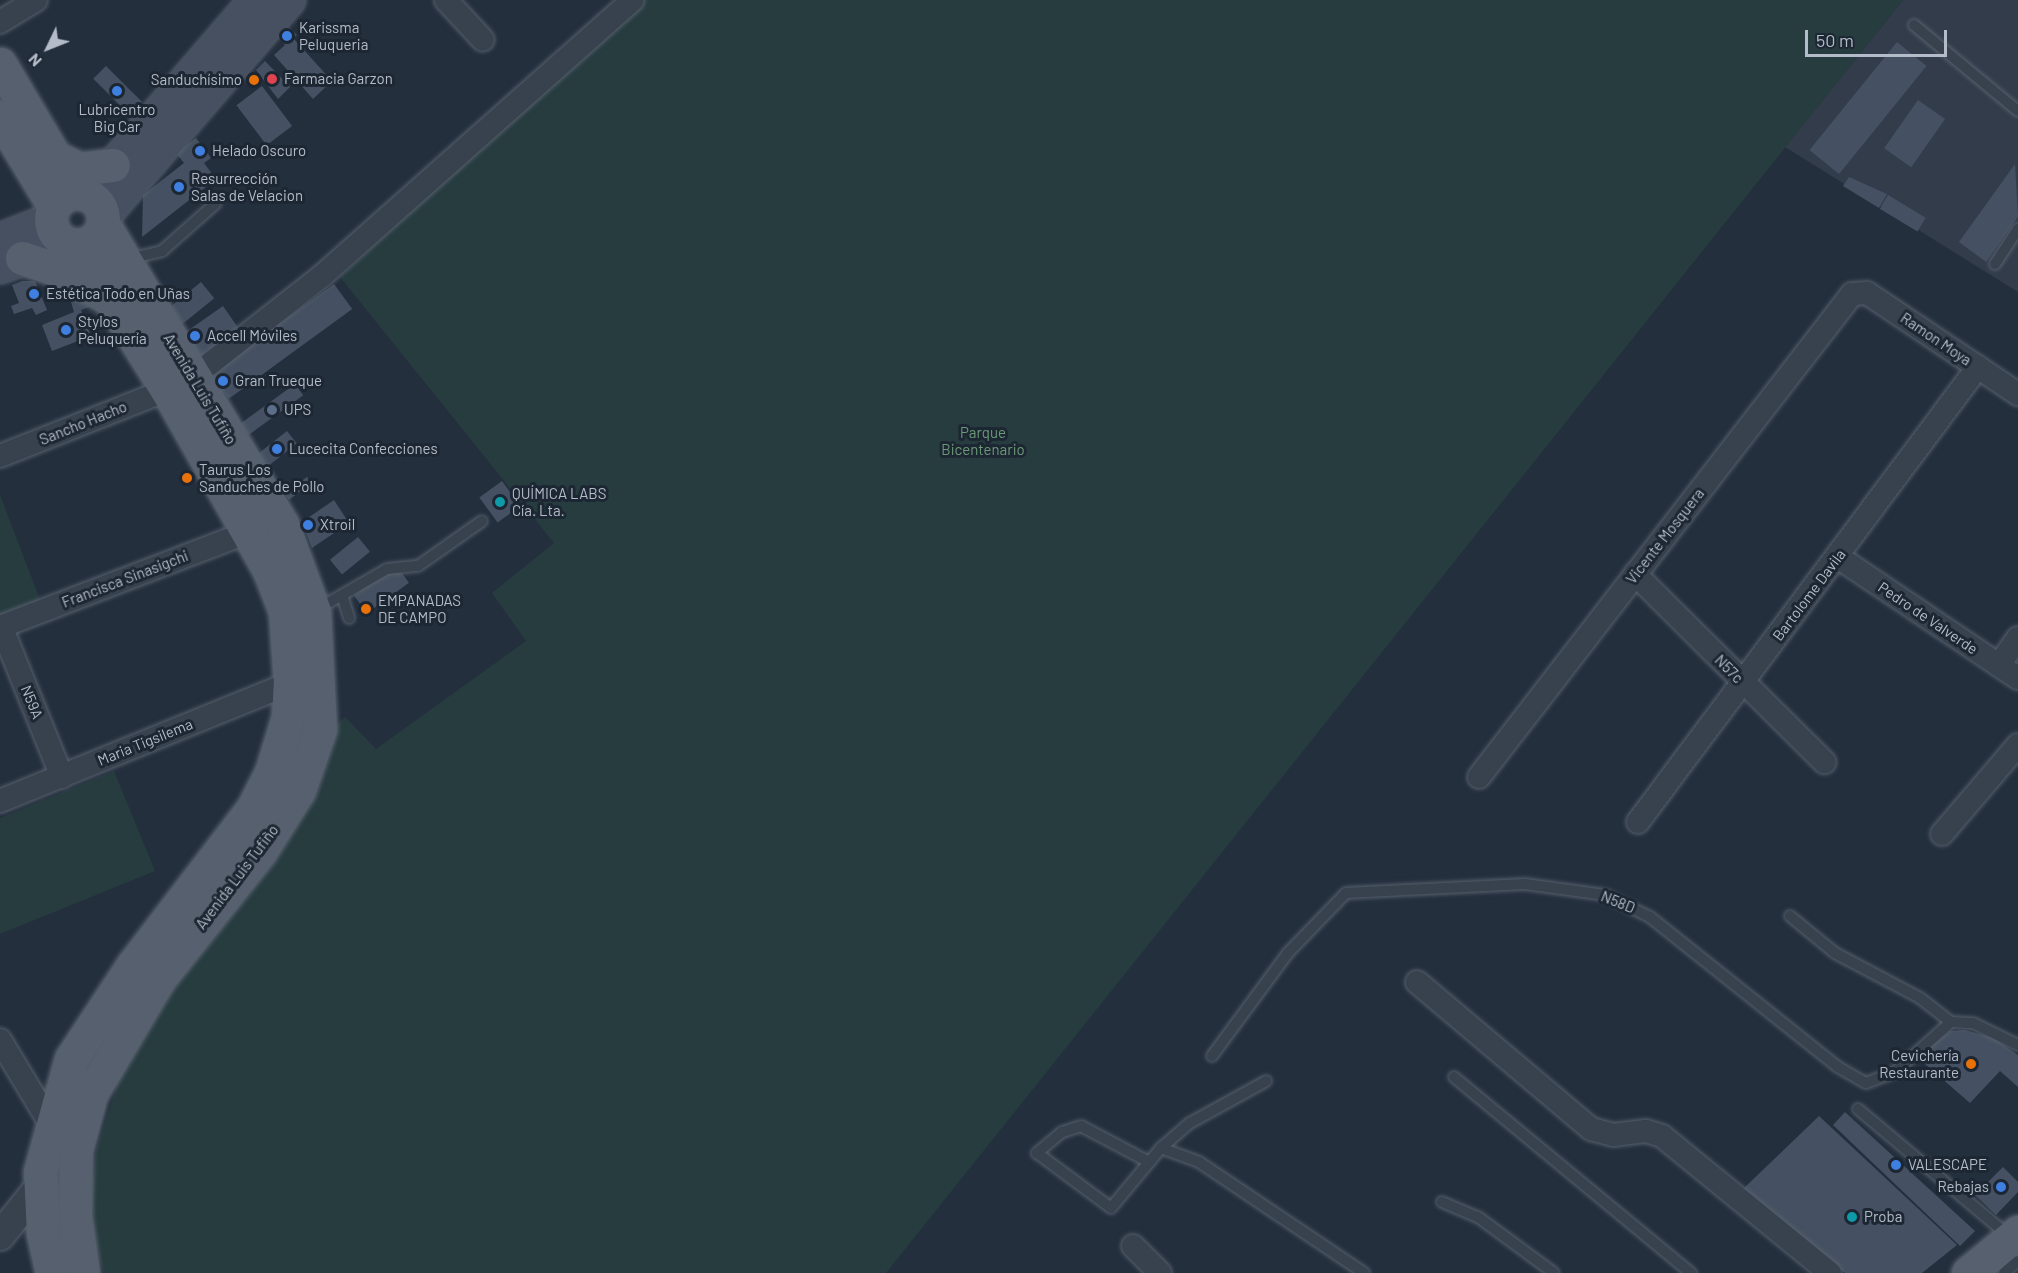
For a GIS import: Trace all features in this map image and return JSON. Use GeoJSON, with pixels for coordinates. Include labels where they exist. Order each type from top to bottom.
{"type":"FeatureCollection","features":[{"type":"Feature","properties":{"kind":"main road"},"geometry":{"type":"LineString","coordinates":[[77,218],[113,165],[256,0]]}},
{"type":"Feature","properties":{"kind":"main road"},"geometry":{"type":"LineString","coordinates":[[7,255],[77,218],[289,0]]}},
{"type":"Feature","properties":{"kind":"main road","name":"Avenida Luis Tufiño"},"geometry":{"type":"LineString","coordinates":[[0,64],[55,157],[77,218],[113,302],[180,383]]}},
{"type":"Feature","properties":{"kind":"main road","name":"Avenida Luis Tufiño"},"geometry":{"type":"LineString","coordinates":[[0,117],[77,218],[122,260],[180,383],[224,457],[282,524],[314,611],[320,729],[299,790],[260,852],[158,957],[72,1059],[51,1123],[40,1186],[52,1273]]}},
{"type":"Feature","properties":{"kind":"main road"},"geometry":{"type":"LineString","coordinates":[[55,157],[85,170],[113,165]]}},
{"type":"Feature","properties":{"kind":"main road"},"geometry":{"type":"LineString","coordinates":[[7,255],[90,284],[113,302]]}},
{"type":"Feature","properties":{"kind":"main road","name":"Avenida Luis Tufiño"},"geometry":{"type":"LineString","coordinates":[[83,1273],[75,1216],[76,1150],[91,1094],[158,957],[253,808],[271,773],[288,717],[290,683],[285,611],[249,532],[224,457]]}},
{"type":"Feature","properties":{"kind":"main road"},"geometry":{"type":"LineString","coordinates":[[1968,1273],[2016,1244]]}},
{"type":"Feature","properties":{"kind":"street"},"geometry":{"type":"LineString","coordinates":[[0,22],[36,0]]}},
{"type":"Feature","properties":{"kind":"street"},"geometry":{"type":"LineString","coordinates":[[446,0],[483,40]]}},
{"type":"Feature","properties":{"kind":"street","name":"Sancho Hacho"},"geometry":{"type":"LineString","coordinates":[[0,456],[180,383],[323,275],[633,0]]}},
{"type":"Feature","properties":{"kind":"street","name":"Ramon Moya"},"geometry":{"type":"LineString","coordinates":[[1852,294],[1867,293],[2018,394]]}},
{"type":"Feature","properties":{"kind":"street","name":"Vicente Mosquera"},"geometry":{"type":"LineString","coordinates":[[1479,777],[1852,294]]}},
{"type":"Feature","properties":{"kind":"street","name":"Bartolome Davila"},"geometry":{"type":"LineString","coordinates":[[1638,822],[1978,367]]}},
{"type":"Feature","properties":{"kind":"street","name":"Francisca Sinasigchi"},"geometry":{"type":"LineString","coordinates":[[1,627],[249,532]]}},
{"type":"Feature","properties":{"kind":"street","name":"Pedro de Valverde"},"geometry":{"type":"LineString","coordinates":[[1838,557],[2018,678]]}},
{"type":"Feature","properties":{"kind":"street","name":"N57c"},"geometry":{"type":"LineString","coordinates":[[1635,574],[1824,762]]}},
{"type":"Feature","properties":{"kind":"street","name":"N59A"},"geometry":{"type":"LineString","coordinates":[[1,627],[62,777]]}},
{"type":"Feature","properties":{"kind":"street"},"geometry":{"type":"LineString","coordinates":[[1999,665],[2018,638]]}},
{"type":"Feature","properties":{"kind":"street","name":"Maria Tigsilema"},"geometry":{"type":"LineString","coordinates":[[0,801],[290,683]]}},
{"type":"Feature","properties":{"kind":"street"},"geometry":{"type":"LineString","coordinates":[[1942,834],[2018,745]]}},
{"type":"Feature","properties":{"kind":"street"},"geometry":{"type":"LineString","coordinates":[[1417,982],[1590,1129],[1613,1135],[1646,1131],[1662,1136],[1830,1273]]}},
{"type":"Feature","properties":{"kind":"street"},"geometry":{"type":"LineString","coordinates":[[0,1040],[51,1123]]}},
{"type":"Feature","properties":{"kind":"street"},"geometry":{"type":"LineString","coordinates":[[0,1236],[40,1186]]}},
{"type":"Feature","properties":{"kind":"street"},"geometry":{"type":"LineString","coordinates":[[1132,1246],[1160,1273]]}},
{"type":"Feature","properties":{"kind":"lane"},"geometry":{"type":"LineString","coordinates":[[1914,25],[2018,111]]}},
{"type":"Feature","properties":{"kind":"lane"},"geometry":{"type":"LineString","coordinates":[[122,260],[162,251],[216,203]]}},
{"type":"Feature","properties":{"kind":"lane"},"geometry":{"type":"LineString","coordinates":[[1995,264],[2018,229]]}},
{"type":"Feature","properties":{"kind":"lane"},"geometry":{"type":"LineString","coordinates":[[314,611],[344,598],[387,569],[417,566],[482,521]]}},
{"type":"Feature","properties":{"kind":"lane"},"geometry":{"type":"LineString","coordinates":[[344,598],[349,618]]}},
{"type":"Feature","properties":{"kind":"lane","name":"N58D"},"geometry":{"type":"LineString","coordinates":[[1212,1056],[1288,953],[1336,900],[1353,889],[1525,884],[1619,900],[1672,931],[1838,1067],[1866,1083],[1895,1072],[1951,1022]]}},
{"type":"Feature","properties":{"kind":"lane"},"geometry":{"type":"LineString","coordinates":[[1790,916],[1835,953],[1920,998],[1951,1022],[1972,1023],[2018,1045]]}},
{"type":"Feature","properties":{"kind":"lane"},"geometry":{"type":"LineString","coordinates":[[1455,1077],[1691,1273]]}},
{"type":"Feature","properties":{"kind":"lane"},"geometry":{"type":"LineString","coordinates":[[1149,1162],[1081,1126],[1062,1132],[1037,1153],[1111,1208],[1161,1148],[1191,1123],[1266,1081]]}},
{"type":"Feature","properties":{"kind":"lane"},"geometry":{"type":"LineString","coordinates":[[1858,1109],[2016,1244]]}},
{"type":"Feature","properties":{"kind":"lane"},"geometry":{"type":"LineString","coordinates":[[1161,1148],[1199,1162],[1364,1273]]}},
{"type":"Feature","properties":{"kind":"lane"},"geometry":{"type":"LineString","coordinates":[[1442,1202],[1478,1217],[1554,1273]]}},
{"type":"Feature","properties":{"kind":"lane"},"geometry":{"type":"LineString","coordinates":[[1984,1273],[2016,1244]]}},
{"type":"Feature","properties":{"kind":"lane"},"geometry":{"type":"LineString","coordinates":[[2004,1273],[2016,1244]]}},
{"type":"Feature","properties":{"kind":"shaded area"},"geometry":{"type":"Polygon","coordinates":[[[1903,0],[2018,0],[2018,292],[1785,147],[1903,0]]]}},
{"type":"Feature","properties":{"kind":"green space","name":"Parque Bicentenario"},"geometry":{"type":"Polygon","coordinates":[[[636,0],[1903,0],[886,1273],[104,1273],[89,1222],[96,1151],[138,1020],[332,728],[345,717],[376,749],[526,641],[492,593],[554,543],[340,277],[636,0]]]}},
{"type":"Feature","properties":{"kind":"green space"},"geometry":{"type":"Polygon","coordinates":[[[0,495],[41,602],[0,618],[0,495]]]}},
{"type":"Feature","properties":{"kind":"green space"},"geometry":{"type":"Polygon","coordinates":[[[114,771],[155,871],[0,934],[0,818],[114,771]]]}},
{"type":"Feature","properties":{"kind":"building"},"geometry":{"type":"Polygon","coordinates":[[[289,27],[297,35],[293,38],[332,81],[313,99],[274,55],[285,45],[277,37],[289,27]]]}},
{"type":"Feature","properties":{"kind":"building"},"geometry":{"type":"Polygon","coordinates":[[[1897,42],[1927,66],[1839,174],[1810,150],[1897,42]]]}},
{"type":"Feature","properties":{"kind":"building","name":"Farmacia Garzon"},"geometry":{"type":"Polygon","coordinates":[[[265,61],[290,87],[278,99],[256,70],[265,61]]]}},
{"type":"Feature","properties":{"kind":"building","name":"Lubricentro Big Car"},"geometry":{"type":"Polygon","coordinates":[[[106,66],[142,102],[129,115],[93,79],[106,66]]]}},
{"type":"Feature","properties":{"kind":"building"},"geometry":{"type":"Polygon","coordinates":[[[262,86],[292,126],[267,145],[236,105],[262,86]]]}},
{"type":"Feature","properties":{"kind":"building"},"geometry":{"type":"Polygon","coordinates":[[[1918,100],[1945,119],[1911,167],[1884,148],[1918,100]]]}},
{"type":"Feature","properties":{"kind":"building","name":"Resurrección Salas de Velacion"},"geometry":{"type":"Polygon","coordinates":[[[196,138],[211,158],[204,163],[216,179],[142,237],[143,195],[184,163],[176,153],[196,138]]]}},
{"type":"Feature","properties":{"kind":"building"},"geometry":{"type":"Polygon","coordinates":[[[2015,164],[2018,217],[1986,262],[1959,242],[2015,164]]]}},
{"type":"Feature","properties":{"kind":"building"},"geometry":{"type":"Polygon","coordinates":[[[1849,177],[1887,194],[1879,208],[1843,186],[1849,177]]]}},
{"type":"Feature","properties":{"kind":"building"},"geometry":{"type":"Polygon","coordinates":[[[1888,195],[1926,218],[1917,231],[1880,209],[1888,195]]]}},
{"type":"Feature","properties":{"kind":"building"},"geometry":{"type":"Polygon","coordinates":[[[22,281],[35,281],[47,310],[36,315],[32,308],[14,314],[11,306],[19,303],[12,285],[22,281]]]}},
{"type":"Feature","properties":{"kind":"building"},"geometry":{"type":"Polygon","coordinates":[[[201,282],[214,298],[182,325],[168,308],[201,282]]]}},
{"type":"Feature","properties":{"kind":"building"},"geometry":{"type":"Polygon","coordinates":[[[334,284],[352,309],[228,399],[210,374],[334,284]]]}},
{"type":"Feature","properties":{"kind":"building","name":"Stylos Peluquería"},"geometry":{"type":"Polygon","coordinates":[[[84,297],[92,306],[81,310],[91,336],[52,351],[42,325],[74,312],[71,302],[84,297]]]}},
{"type":"Feature","properties":{"kind":"building"},"geometry":{"type":"Polygon","coordinates":[[[223,306],[239,329],[201,356],[184,333],[223,306]]]}},
{"type":"Feature","properties":{"kind":"building","name":"UPS"},"geometry":{"type":"Polygon","coordinates":[[[295,384],[303,395],[248,435],[240,424],[295,384]]]}},
{"type":"Feature","properties":{"kind":"building","name":"Lucecita Confecciones"},"geometry":{"type":"Polygon","coordinates":[[[287,431],[297,444],[267,467],[257,454],[287,431]]]}},
{"type":"Feature","properties":{"kind":"building"},"geometry":{"type":"Polygon","coordinates":[[[307,477],[311,483],[289,500],[284,493],[307,477]]]}},
{"type":"Feature","properties":{"kind":"building","name":"QUÍMICA LABS Cía. Lta."},"geometry":{"type":"Polygon","coordinates":[[[502,481],[520,506],[498,523],[479,497],[502,481]]]}},
{"type":"Feature","properties":{"kind":"building"},"geometry":{"type":"Polygon","coordinates":[[[334,500],[349,523],[312,548],[302,522],[334,500]]]}},
{"type":"Feature","properties":{"kind":"building"},"geometry":{"type":"Polygon","coordinates":[[[358,537],[370,552],[342,574],[330,560],[358,537]]]}},
{"type":"Feature","properties":{"kind":"building"},"geometry":{"type":"Polygon","coordinates":[[[396,565],[409,583],[367,613],[354,596],[396,565]]]}},
{"type":"Feature","properties":{"kind":"building","name":"Cevichería Restaurante"},"geometry":{"type":"Polygon","coordinates":[[[1965,1030],[1994,1038],[2018,1055],[2018,1087],[2000,1071],[1970,1103],[1917,1057],[1950,1031],[1965,1030]]]}},
{"type":"Feature","properties":{"kind":"building"},"geometry":{"type":"Polygon","coordinates":[[[1845,1112],[1975,1231],[1960,1246],[1833,1125],[1845,1112]]]}},
{"type":"Feature","properties":{"kind":"building","name":"Proba"},"geometry":{"type":"Polygon","coordinates":[[[1819,1116],[1957,1245],[1922,1273],[1845,1273],[1743,1189],[1819,1116]]]}},
{"type":"Feature","properties":{"kind":"building","name":"Rebajas"},"geometry":{"type":"Polygon","coordinates":[[[2003,1167],[2018,1182],[2018,1192],[1996,1215],[1975,1195],[2003,1167]]]}},
{"type":"Feature","properties":{"kind":"place","name":"Karissma Peluqueria"},"geometry":{"type":"Point","coordinates":[287,36]}},
{"type":"Feature","properties":{"kind":"place","name":"Farmacia Garzon"},"geometry":{"type":"Point","coordinates":[272,79]}},
{"type":"Feature","properties":{"kind":"place","name":"Sanduchísimo"},"geometry":{"type":"Point","coordinates":[254,80]}},
{"type":"Feature","properties":{"kind":"place","name":"Lubricentro Big Car"},"geometry":{"type":"Point","coordinates":[117,91]}},
{"type":"Feature","properties":{"kind":"place","name":"Helado Oscuro"},"geometry":{"type":"Point","coordinates":[200,151]}},
{"type":"Feature","properties":{"kind":"place","name":"Resurrección Salas de Velacion"},"geometry":{"type":"Point","coordinates":[179,187]}},
{"type":"Feature","properties":{"kind":"place","name":"Estética Todo en Uñas"},"geometry":{"type":"Point","coordinates":[34,294]}},
{"type":"Feature","properties":{"kind":"place","name":"Stylos Peluquería"},"geometry":{"type":"Point","coordinates":[66,330]}},
{"type":"Feature","properties":{"kind":"place","name":"Accell Móviles"},"geometry":{"type":"Point","coordinates":[195,336]}},
{"type":"Feature","properties":{"kind":"place","name":"Gran Trueque"},"geometry":{"type":"Point","coordinates":[223,381]}},
{"type":"Feature","properties":{"kind":"place","name":"UPS"},"geometry":{"type":"Point","coordinates":[272,410]}},
{"type":"Feature","properties":{"kind":"place","name":"Lucecita Confecciones"},"geometry":{"type":"Point","coordinates":[277,449]}},
{"type":"Feature","properties":{"kind":"place","name":"Taurus Los Sanduches de Pollo"},"geometry":{"type":"Point","coordinates":[187,478]}},
{"type":"Feature","properties":{"kind":"place","name":"QUÍMICA LABS Cía. Lta."},"geometry":{"type":"Point","coordinates":[500,502]}},
{"type":"Feature","properties":{"kind":"place","name":"Xtroil"},"geometry":{"type":"Point","coordinates":[308,525]}},
{"type":"Feature","properties":{"kind":"place","name":"EMPANADAS DE CAMPO"},"geometry":{"type":"Point","coordinates":[366,609]}},
{"type":"Feature","properties":{"kind":"place","name":"Cevichería Restaurante"},"geometry":{"type":"Point","coordinates":[1971,1064]}},
{"type":"Feature","properties":{"kind":"place","name":"VALESCAPE"},"geometry":{"type":"Point","coordinates":[1896,1165]}},
{"type":"Feature","properties":{"kind":"place","name":"Rebajas"},"geometry":{"type":"Point","coordinates":[2001,1187]}},
{"type":"Feature","properties":{"kind":"place","name":"Proba"},"geometry":{"type":"Point","coordinates":[1852,1217]}}]}
